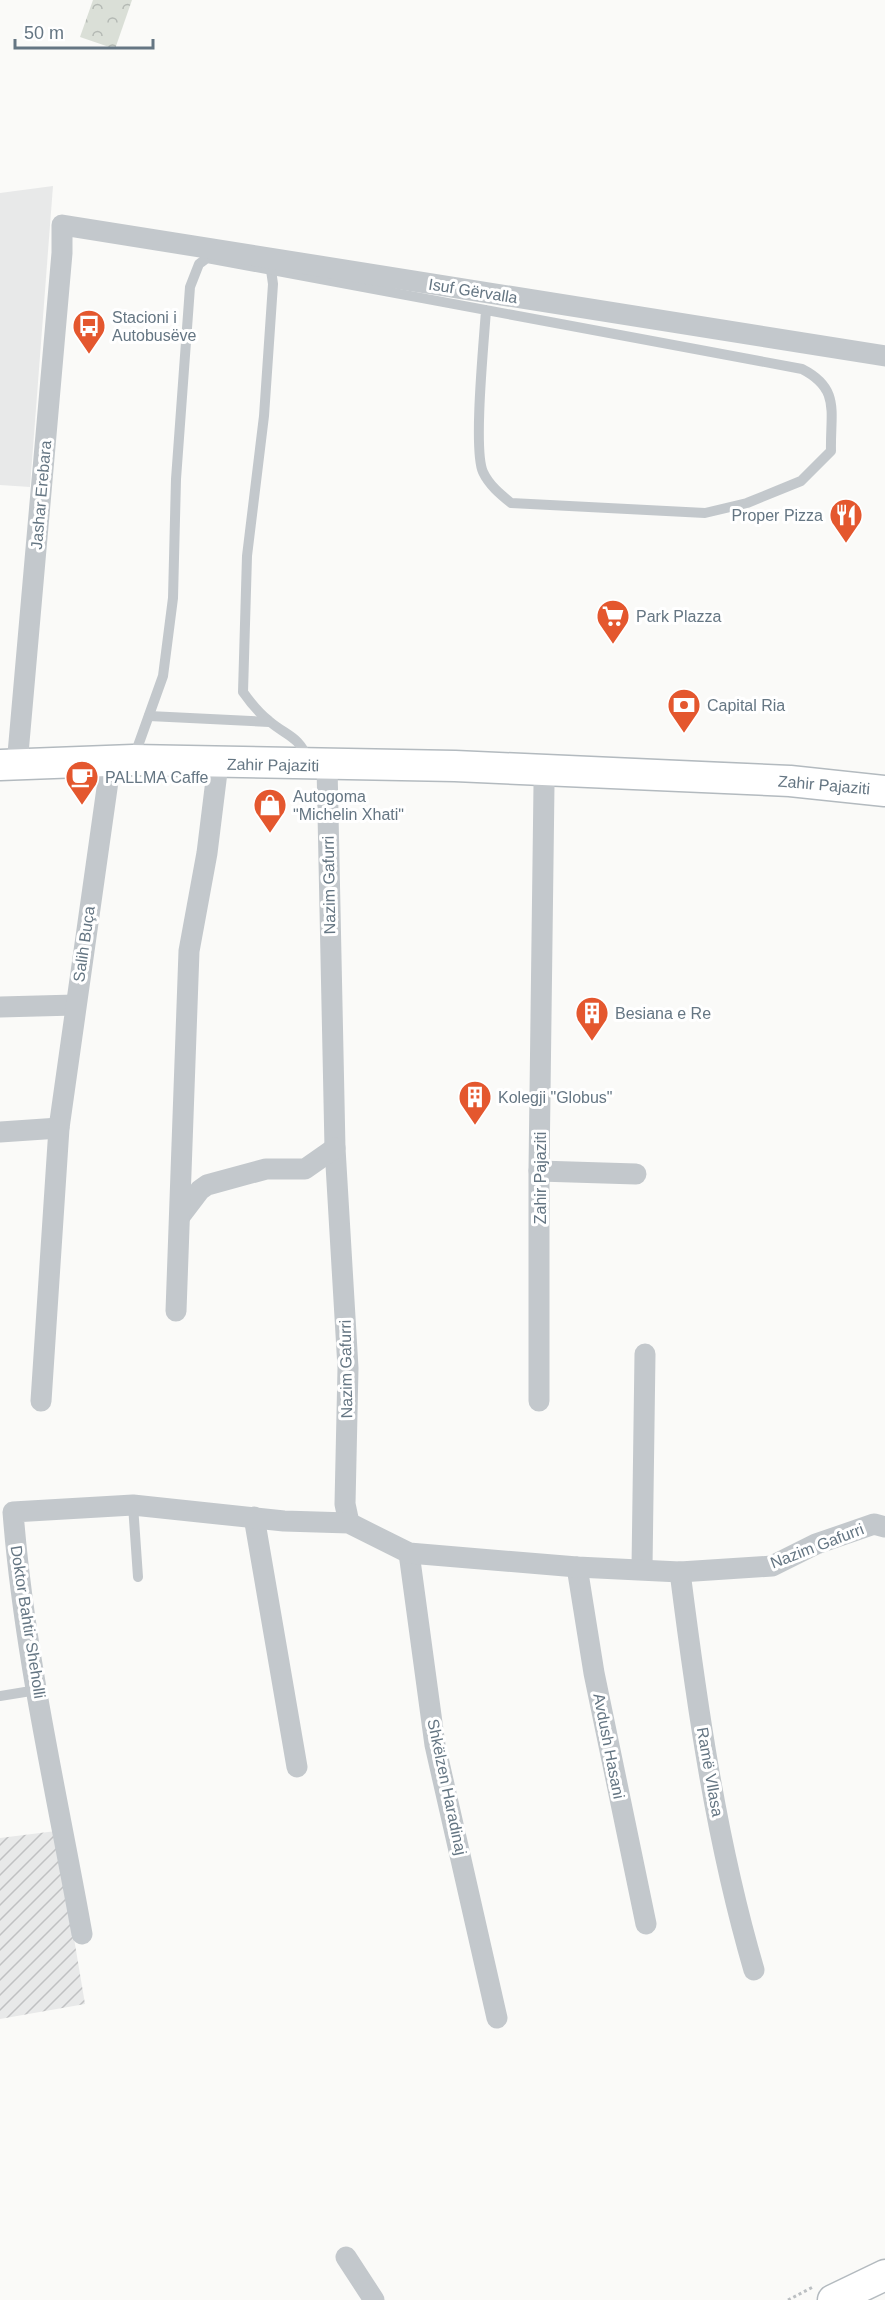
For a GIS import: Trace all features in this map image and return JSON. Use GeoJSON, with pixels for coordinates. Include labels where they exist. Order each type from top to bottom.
{"type":"FeatureCollection","features":[{"type":"Feature","properties":{"kind":"main road","name":"Zahir Pajaziti"},"geometry":{"type":"LineString","coordinates":[[8,765],[122,760],[218,764],[455,766],[546,772],[790,781],[885,791]]}},
{"type":"Feature","properties":{"kind":"main road"},"geometry":{"type":"LineString","coordinates":[[840,2299],[885,2275]]}},
{"type":"Feature","properties":{"kind":"street","name":"Isuf Gërvalla"},"geometry":{"type":"LineString","coordinates":[[62,225],[885,356]]}},
{"type":"Feature","properties":{"kind":"street","name":"Jashar Erebara"},"geometry":{"type":"LineString","coordinates":[[8,765],[62,253],[62,225]]}},
{"type":"Feature","properties":{"kind":"street","name":"Salih Buça"},"geometry":{"type":"LineString","coordinates":[[41,1397],[58,1128],[75,1005],[122,760]]}},
{"type":"Feature","properties":{"kind":"street"},"geometry":{"type":"LineString","coordinates":[[176,1311],[189,951],[207,853],[218,764]]}},
{"type":"Feature","properties":{"kind":"street","name":"Nazim Gafurri"},"geometry":{"type":"LineString","coordinates":[[319,765],[335,1149],[348,1368],[345,1504],[349,1523]]}},
{"type":"Feature","properties":{"kind":"street","name":"Zahir Pajaziti"},"geometry":{"type":"LineString","coordinates":[[539,1401],[541,1259],[539,1171],[546,772]]}},
{"type":"Feature","properties":{"kind":"street"},"geometry":{"type":"LineString","coordinates":[[0,1007],[75,1005]]}},
{"type":"Feature","properties":{"kind":"street"},"geometry":{"type":"LineString","coordinates":[[0,1132],[58,1128]]}},
{"type":"Feature","properties":{"kind":"street"},"geometry":{"type":"LineString","coordinates":[[181,1215],[200,1190],[207,1185],[266,1168],[305,1169],[335,1149]]}},
{"type":"Feature","properties":{"kind":"street"},"geometry":{"type":"LineString","coordinates":[[539,1171],[636,1174]]}},
{"type":"Feature","properties":{"kind":"street"},"geometry":{"type":"LineString","coordinates":[[642,1568],[645,1354]]}},
{"type":"Feature","properties":{"kind":"street","name":"Doktor Bahtir Sheholli"},"geometry":{"type":"LineString","coordinates":[[82,1934],[37,1690],[17,1567],[13,1512],[133,1505],[284,1521],[349,1523]]}},
{"type":"Feature","properties":{"kind":"street"},"geometry":{"type":"LineString","coordinates":[[254,1517],[297,1767]]}},
{"type":"Feature","properties":{"kind":"street"},"geometry":{"type":"LineString","coordinates":[[349,1523],[409,1553]]}},
{"type":"Feature","properties":{"kind":"street","name":"Nazim Gafurri"},"geometry":{"type":"LineString","coordinates":[[409,1553],[577,1567],[642,1568],[680,1572],[772,1566],[816,1544],[874,1524],[885,1527]]}},
{"type":"Feature","properties":{"kind":"street","name":"Shkëlzen Haradinaj"},"geometry":{"type":"LineString","coordinates":[[409,1553],[435,1745],[497,2019]]}},
{"type":"Feature","properties":{"kind":"street","name":"Avdush Hasani"},"geometry":{"type":"LineString","coordinates":[[577,1567],[594,1673],[646,1924]]}},
{"type":"Feature","properties":{"kind":"street","name":"Ramë Vllasa"},"geometry":{"type":"LineString","coordinates":[[680,1572],[692,1669],[718,1823],[736,1910],[753,1970]]}},
{"type":"Feature","properties":{"kind":"street"},"geometry":{"type":"LineString","coordinates":[[346,2257],[374,2300]]}},
{"type":"Feature","properties":{"kind":"lane"},"geometry":{"type":"LineString","coordinates":[[122,760],[149,716],[163,676],[173,598],[176,479],[187,323],[193,275],[207,258],[271,270],[486,310],[802,369],[821,379],[830,394],[831,451],[801,482],[747,502],[705,513],[511,503],[490,485],[482,470],[479,447],[486,310]]}},
{"type":"Feature","properties":{"kind":"lane"},"geometry":{"type":"LineString","coordinates":[[271,270],[273,284],[264,416],[247,556],[243,692],[269,722],[292,734],[319,765]]}},
{"type":"Feature","properties":{"kind":"lane"},"geometry":{"type":"LineString","coordinates":[[149,716],[269,722]]}},
{"type":"Feature","properties":{"kind":"lane"},"geometry":{"type":"LineString","coordinates":[[133,1505],[138,1578]]}},
{"type":"Feature","properties":{"kind":"lane"},"geometry":{"type":"LineString","coordinates":[[0,1696],[37,1690]]}},
{"type":"Feature","properties":{"kind":"shaded area"},"geometry":{"type":"Polygon","coordinates":[[[53,186],[30,487],[0,485],[0,193],[53,186]]]}},
{"type":"Feature","properties":{"kind":"shaded area"},"geometry":{"type":"Polygon","coordinates":[[[56,1831],[85,2004],[0,2019],[0,1838],[56,1831]]]}},
{"type":"Feature","properties":{"kind":"green space"},"geometry":{"type":"Polygon","coordinates":[[[93,0],[132,0],[115,49],[80,37],[93,0]]]}},
{"type":"Feature","properties":{"kind":"place","name":"Stacioni i Autobusëve"},"geometry":{"type":"Point","coordinates":[89,355]}},
{"type":"Feature","properties":{"kind":"place","name":"Proper Pizza"},"geometry":{"type":"Point","coordinates":[846,544]}},
{"type":"Feature","properties":{"kind":"place","name":"Park Plazza"},"geometry":{"type":"Point","coordinates":[613,645]}},
{"type":"Feature","properties":{"kind":"place","name":"Capital Ria"},"geometry":{"type":"Point","coordinates":[684,734]}},
{"type":"Feature","properties":{"kind":"place","name":"PALLMA Caffe"},"geometry":{"type":"Point","coordinates":[82,806]}},
{"type":"Feature","properties":{"kind":"place","name":"Autogoma ʺMichelin Xhatiʺ"},"geometry":{"type":"Point","coordinates":[270,834]}},
{"type":"Feature","properties":{"kind":"place","name":"Besiana e Re"},"geometry":{"type":"Point","coordinates":[592,1042]}},
{"type":"Feature","properties":{"kind":"place","name":"Kolegji \"Globus\""},"geometry":{"type":"Point","coordinates":[475,1126]}}]}
